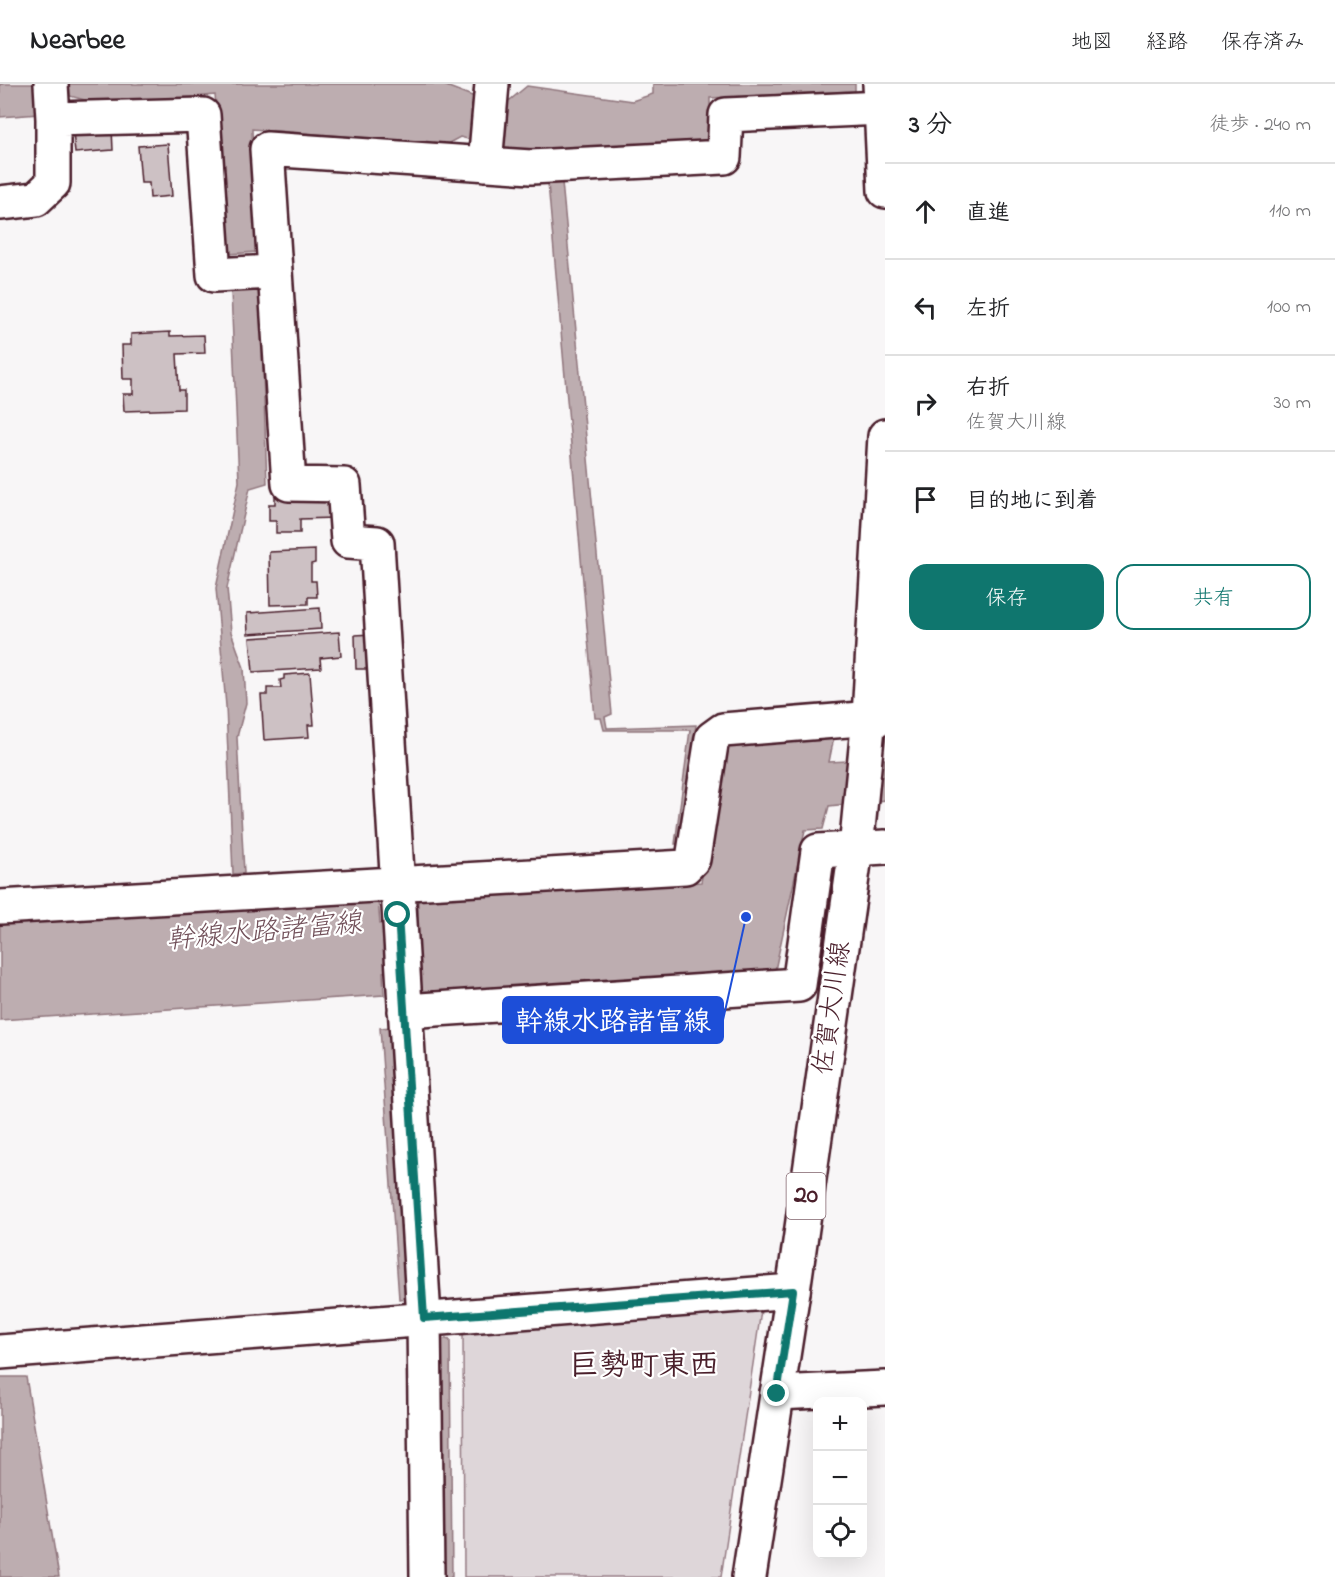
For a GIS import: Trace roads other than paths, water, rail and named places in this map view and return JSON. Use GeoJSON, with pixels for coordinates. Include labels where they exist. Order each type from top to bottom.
{"type":"FeatureCollection","features":[{"type":"Feature","properties":{"kind":"street"},"geometry":{"type":"LineString","coordinates":[[0,203],[36,198],[53,183],[51,84]]}},
{"type":"Feature","properties":{"kind":"street"},"geometry":{"type":"LineString","coordinates":[[485,164],[492,84]]}},
{"type":"Feature","properties":{"kind":"street"},"geometry":{"type":"LineString","coordinates":[[427,1577],[424,1318],[377,543],[348,541],[344,485],[289,484],[267,149],[531,166],[724,157],[726,115],[881,96],[885,191]]}},
{"type":"Feature","properties":{"kind":"street"},"geometry":{"type":"LineString","coordinates":[[53,119],[203,114],[214,275],[274,272]]}},
{"type":"Feature","properties":{"kind":"street","name":"佐賀大川線"},"geometry":{"type":"LineString","coordinates":[[749,1577],[793,1291],[870,848],[860,814],[866,752],[877,717],[885,436]]}},
{"type":"Feature","properties":{"kind":"street"},"geometry":{"type":"LineString","coordinates":[[0,907],[398,899],[685,867],[693,859],[712,738],[723,730],[877,717]]}},
{"type":"Feature","properties":{"kind":"street"},"geometry":{"type":"LineString","coordinates":[[405,1011],[799,985],[818,851],[870,848]]}},
{"type":"Feature","properties":{"kind":"street"},"geometry":{"type":"LineString","coordinates":[[0,1352],[793,1291]]}},
{"type":"Feature","properties":{"kind":"street"},"geometry":{"type":"LineString","coordinates":[[777,1394],[885,1388]]}},
{"type":"Feature","properties":{"kind":"water"},"geometry":{"type":"Polygon","coordinates":[[[0,84],[37,84],[39,114],[0,117],[0,84]]]}},
{"type":"Feature","properties":{"kind":"water"},"geometry":{"type":"Polygon","coordinates":[[[69,84],[441,84],[472,96],[510,100],[527,86],[632,101],[653,94],[653,84],[855,84],[855,91],[710,98],[710,140],[519,152],[460,137],[447,144],[252,129],[256,252],[229,254],[215,95],[103,105],[70,96],[69,84]]]}},
{"type":"Feature","properties":{"kind":"water"},"geometry":{"type":"Polygon","coordinates":[[[562,182],[612,714],[605,717],[607,728],[696,725],[679,844],[675,844],[690,730],[604,730],[601,718],[595,718],[548,183],[562,182]]]}},
{"type":"Feature","properties":{"kind":"water"},"geometry":{"type":"Polygon","coordinates":[[[260,288],[267,483],[250,488],[227,588],[231,632],[244,668],[246,703],[237,737],[244,873],[233,874],[226,706],[216,588],[239,482],[231,291],[260,288]]]}},
{"type":"Feature","properties":{"kind":"water"},"geometry":{"type":"Polygon","coordinates":[[[834,737],[829,762],[885,759],[885,800],[829,806],[823,829],[805,830],[774,975],[422,995],[419,967],[383,972],[384,995],[0,1020],[0,923],[378,899],[380,924],[418,922],[418,899],[701,882],[727,747],[834,737]]]}},
{"type":"Feature","properties":{"kind":"water"},"geometry":{"type":"Polygon","coordinates":[[[392,1027],[411,1298],[399,1299],[380,1028],[392,1027]]]}},
{"type":"Feature","properties":{"kind":"water"},"geometry":{"type":"Polygon","coordinates":[[[437,1337],[450,1340],[452,1577],[440,1577],[437,1337]]]}},
{"type":"Feature","properties":{"kind":"water"},"geometry":{"type":"Polygon","coordinates":[[[0,1377],[26,1377],[59,1577],[0,1577],[0,1377]]]}},
{"type":"Feature","properties":{"kind":"place","name":"幹線水路諸富線"},"geometry":{"type":"Point","coordinates":[746,917]}},
{"type":"Feature","properties":{"kind":"district","name":"巨勢町東西"},"geometry":{"type":"Point","coordinates":[644,1367]}}]}
